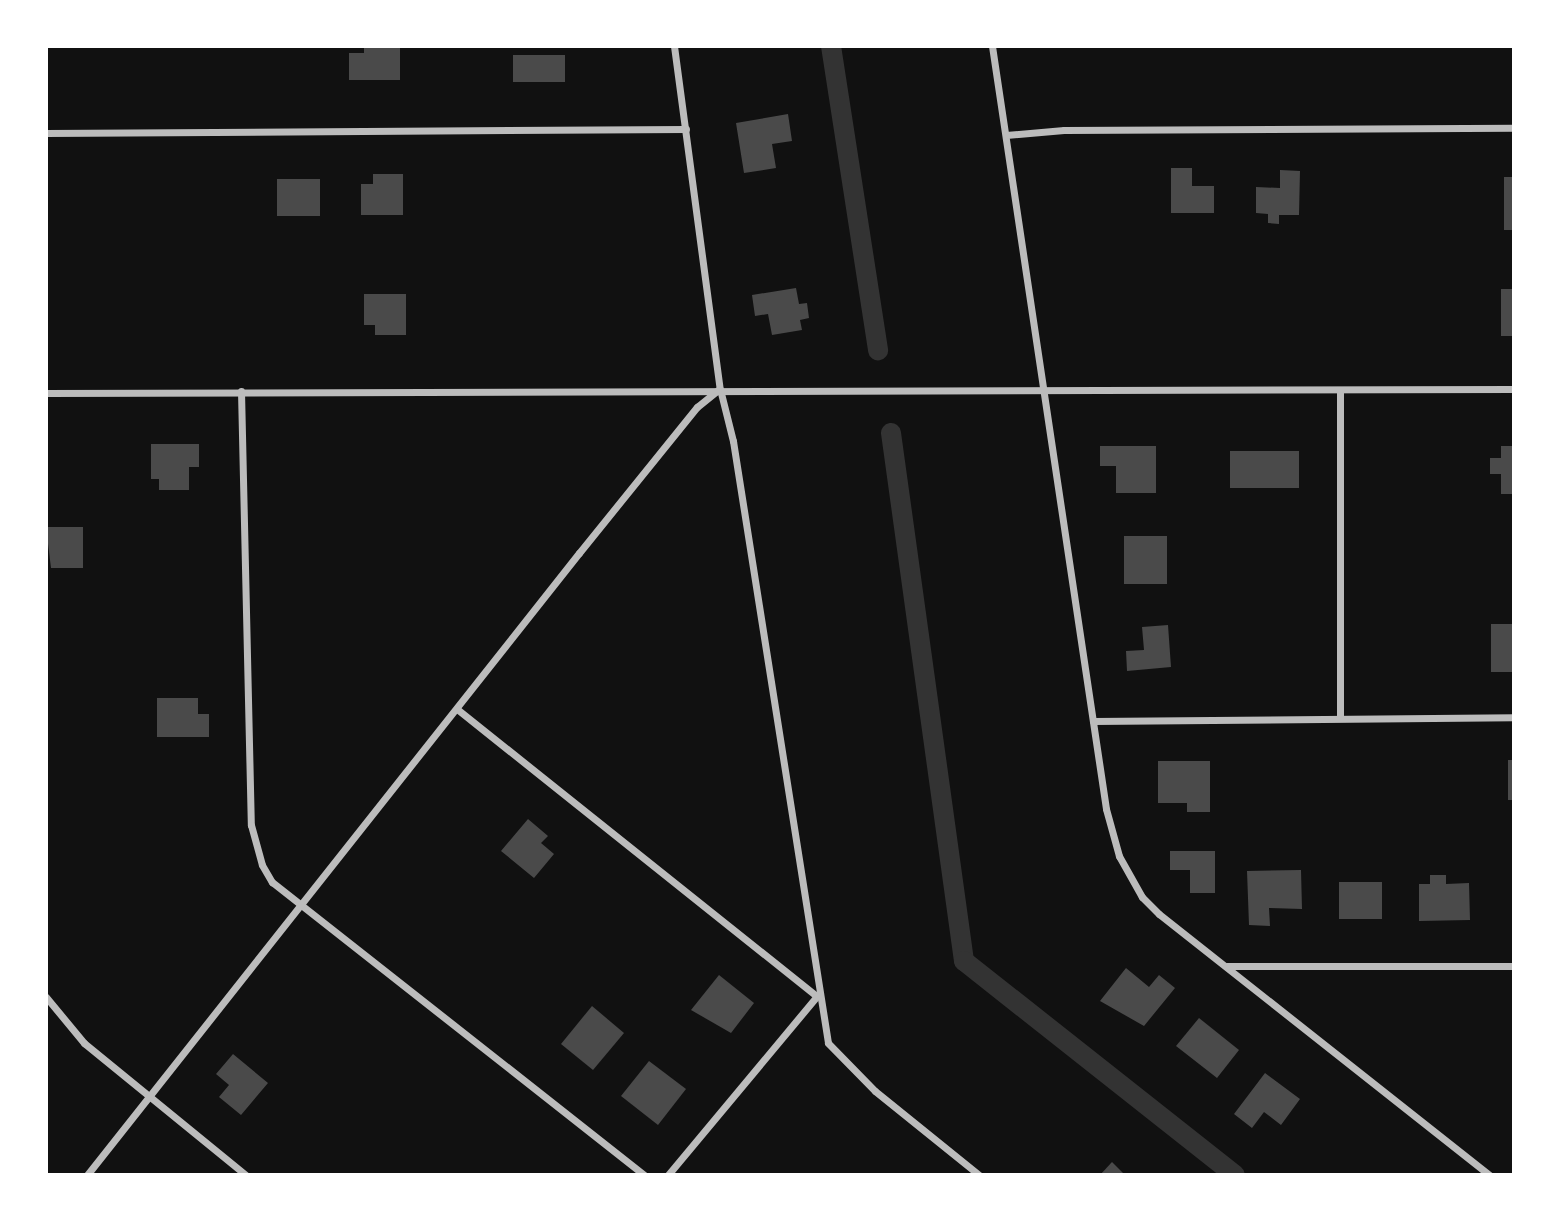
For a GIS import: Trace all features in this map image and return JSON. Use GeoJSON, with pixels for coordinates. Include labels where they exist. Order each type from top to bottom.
{"type":"FeatureCollection","features":[{"type":"Feature","properties":{"kind":"street"},"geometry":{"type":"LineString","coordinates":[[674,46],[720,389],[733,441],[817,996],[828,1043],[840,1060],[979,1175]]}},
{"type":"Feature","properties":{"kind":"street"},"geometry":{"type":"LineString","coordinates":[[992,46],[1111,832],[1129,878],[1159,914],[1489,1175]]}},
{"type":"Feature","properties":{"kind":"street"},"geometry":{"type":"LineString","coordinates":[[1006,135],[1064,130],[1514,128]]}},
{"type":"Feature","properties":{"kind":"street"},"geometry":{"type":"LineString","coordinates":[[46,133],[686,129]]}},
{"type":"Feature","properties":{"kind":"street"},"geometry":{"type":"LineString","coordinates":[[87,1175],[697,407],[720,389]]}},
{"type":"Feature","properties":{"kind":"street"},"geometry":{"type":"LineString","coordinates":[[46,393],[1514,389]]}},
{"type":"Feature","properties":{"kind":"street"},"geometry":{"type":"LineString","coordinates":[[1340,390],[1340,718]]}},
{"type":"Feature","properties":{"kind":"street"},"geometry":{"type":"LineString","coordinates":[[241,391],[251,825],[272,882],[645,1175]]}},
{"type":"Feature","properties":{"kind":"street"},"geometry":{"type":"LineString","coordinates":[[457,709],[817,996]]}},
{"type":"Feature","properties":{"kind":"street"},"geometry":{"type":"LineString","coordinates":[[1093,721],[1514,717]]}},
{"type":"Feature","properties":{"kind":"street"},"geometry":{"type":"LineString","coordinates":[[1225,966],[1514,966]]}},
{"type":"Feature","properties":{"kind":"street"},"geometry":{"type":"LineString","coordinates":[[668,1175],[817,996]]}},
{"type":"Feature","properties":{"kind":"street"},"geometry":{"type":"LineString","coordinates":[[46,997],[84,1043],[246,1175]]}},
{"type":"Feature","properties":{"kind":"building"},"geometry":{"type":"Polygon","coordinates":[[[364,46],[400,46],[400,80],[349,80],[349,53],[364,53],[364,46]]]}},
{"type":"Feature","properties":{"kind":"building"},"geometry":{"type":"Polygon","coordinates":[[[513,55],[565,55],[565,82],[513,82],[513,55]]]}},
{"type":"Feature","properties":{"kind":"building"},"geometry":{"type":"Polygon","coordinates":[[[788,114],[792,141],[772,144],[776,168],[744,173],[736,123],[788,114]]]}},
{"type":"Feature","properties":{"kind":"building"},"geometry":{"type":"Polygon","coordinates":[[[1171,168],[1192,168],[1192,186],[1214,186],[1214,213],[1171,213],[1171,168]]]}},
{"type":"Feature","properties":{"kind":"building"},"geometry":{"type":"Polygon","coordinates":[[[1280,170],[1300,171],[1299,215],[1279,215],[1279,224],[1268,223],[1268,214],[1256,213],[1256,187],[1280,188],[1280,170]]]}},
{"type":"Feature","properties":{"kind":"building"},"geometry":{"type":"Polygon","coordinates":[[[373,174],[403,174],[403,215],[361,215],[361,184],[373,184],[373,174]]]}},
{"type":"Feature","properties":{"kind":"building"},"geometry":{"type":"Polygon","coordinates":[[[1504,177],[1514,177],[1514,230],[1504,230],[1504,177]]]}},
{"type":"Feature","properties":{"kind":"building"},"geometry":{"type":"Polygon","coordinates":[[[277,179],[320,179],[320,216],[277,216],[277,179]]]}},
{"type":"Feature","properties":{"kind":"building"},"geometry":{"type":"Polygon","coordinates":[[[796,288],[799,304],[807,303],[809,318],[800,320],[802,330],[772,335],[768,314],[755,316],[752,295],[796,288]]]}},
{"type":"Feature","properties":{"kind":"building"},"geometry":{"type":"Polygon","coordinates":[[[1501,289],[1514,289],[1514,336],[1501,336],[1501,289]]]}},
{"type":"Feature","properties":{"kind":"building"},"geometry":{"type":"Polygon","coordinates":[[[364,294],[406,294],[406,335],[375,335],[375,325],[364,325],[364,294]]]}},
{"type":"Feature","properties":{"kind":"building"},"geometry":{"type":"Polygon","coordinates":[[[151,444],[199,444],[199,467],[189,467],[189,490],[159,490],[159,479],[151,479],[151,444]]]}},
{"type":"Feature","properties":{"kind":"building"},"geometry":{"type":"Polygon","coordinates":[[[1100,446],[1156,446],[1156,493],[1116,493],[1116,466],[1100,466],[1100,446]]]}},
{"type":"Feature","properties":{"kind":"building"},"geometry":{"type":"Polygon","coordinates":[[[1501,446],[1514,446],[1514,494],[1501,494],[1501,474],[1490,474],[1490,458],[1501,458],[1501,446]]]}},
{"type":"Feature","properties":{"kind":"building"},"geometry":{"type":"Polygon","coordinates":[[[1230,451],[1299,451],[1299,488],[1230,488],[1230,451]]]}},
{"type":"Feature","properties":{"kind":"building"},"geometry":{"type":"Polygon","coordinates":[[[46,527],[83,527],[83,568],[51,568],[46,527]]]}},
{"type":"Feature","properties":{"kind":"building"},"geometry":{"type":"Polygon","coordinates":[[[1124,536],[1167,536],[1167,584],[1124,584],[1124,536]]]}},
{"type":"Feature","properties":{"kind":"building"},"geometry":{"type":"Polygon","coordinates":[[[1491,624],[1514,624],[1514,672],[1491,672],[1491,624]]]}},
{"type":"Feature","properties":{"kind":"building"},"geometry":{"type":"Polygon","coordinates":[[[1168,625],[1171,667],[1127,671],[1126,651],[1144,650],[1142,627],[1168,625]]]}},
{"type":"Feature","properties":{"kind":"building"},"geometry":{"type":"Polygon","coordinates":[[[157,698],[198,698],[198,714],[209,714],[209,737],[157,737],[157,698]]]}},
{"type":"Feature","properties":{"kind":"building"},"geometry":{"type":"Polygon","coordinates":[[[1508,760],[1514,760],[1514,800],[1508,800],[1508,760]]]}},
{"type":"Feature","properties":{"kind":"building"},"geometry":{"type":"Polygon","coordinates":[[[1158,761],[1210,761],[1210,812],[1187,812],[1187,803],[1158,803],[1158,761]]]}},
{"type":"Feature","properties":{"kind":"building"},"geometry":{"type":"Polygon","coordinates":[[[528,819],[548,836],[541,843],[554,854],[534,878],[501,851],[528,819]]]}},
{"type":"Feature","properties":{"kind":"building"},"geometry":{"type":"Polygon","coordinates":[[[1170,851],[1215,851],[1215,893],[1190,893],[1190,870],[1170,870],[1170,851]]]}},
{"type":"Feature","properties":{"kind":"building"},"geometry":{"type":"Polygon","coordinates":[[[1301,870],[1302,909],[1269,908],[1270,926],[1249,925],[1247,871],[1301,870]]]}},
{"type":"Feature","properties":{"kind":"building"},"geometry":{"type":"Polygon","coordinates":[[[1430,875],[1446,875],[1446,884],[1469,883],[1470,920],[1419,921],[1419,884],[1430,884],[1430,875]]]}},
{"type":"Feature","properties":{"kind":"building"},"geometry":{"type":"Polygon","coordinates":[[[1339,882],[1382,882],[1382,919],[1339,919],[1339,882]]]}},
{"type":"Feature","properties":{"kind":"building"},"geometry":{"type":"Polygon","coordinates":[[[1126,968],[1149,987],[1159,975],[1175,988],[1144,1026],[1100,1001],[1126,968]]]}},
{"type":"Feature","properties":{"kind":"building"},"geometry":{"type":"Polygon","coordinates":[[[719,975],[754,1003],[731,1033],[691,1010],[719,975]]]}},
{"type":"Feature","properties":{"kind":"building"},"geometry":{"type":"Polygon","coordinates":[[[592,1006],[624,1033],[593,1070],[561,1044],[592,1006]]]}},
{"type":"Feature","properties":{"kind":"building"},"geometry":{"type":"Polygon","coordinates":[[[1199,1018],[1239,1050],[1217,1078],[1176,1046],[1199,1018]]]}},
{"type":"Feature","properties":{"kind":"building"},"geometry":{"type":"Polygon","coordinates":[[[233,1054],[268,1083],[241,1115],[219,1097],[229,1085],[216,1074],[233,1054]]]}},
{"type":"Feature","properties":{"kind":"building"},"geometry":{"type":"Polygon","coordinates":[[[649,1061],[686,1089],[658,1125],[621,1096],[649,1061]]]}},
{"type":"Feature","properties":{"kind":"building"},"geometry":{"type":"Polygon","coordinates":[[[1265,1073],[1300,1099],[1281,1125],[1264,1112],[1252,1128],[1234,1114],[1265,1073]]]}},
{"type":"Feature","properties":{"kind":"building"},"geometry":{"type":"Polygon","coordinates":[[[1112,1162],[1125,1175],[1100,1175],[1112,1162]]]}},
{"type":"Feature","properties":{"kind":"waterway"},"geometry":{"type":"LineString","coordinates":[[831,46],[878,350]]}},
{"type":"Feature","properties":{"kind":"waterway"},"geometry":{"type":"LineString","coordinates":[[891,433],[964,961],[1235,1175]]}}]}
